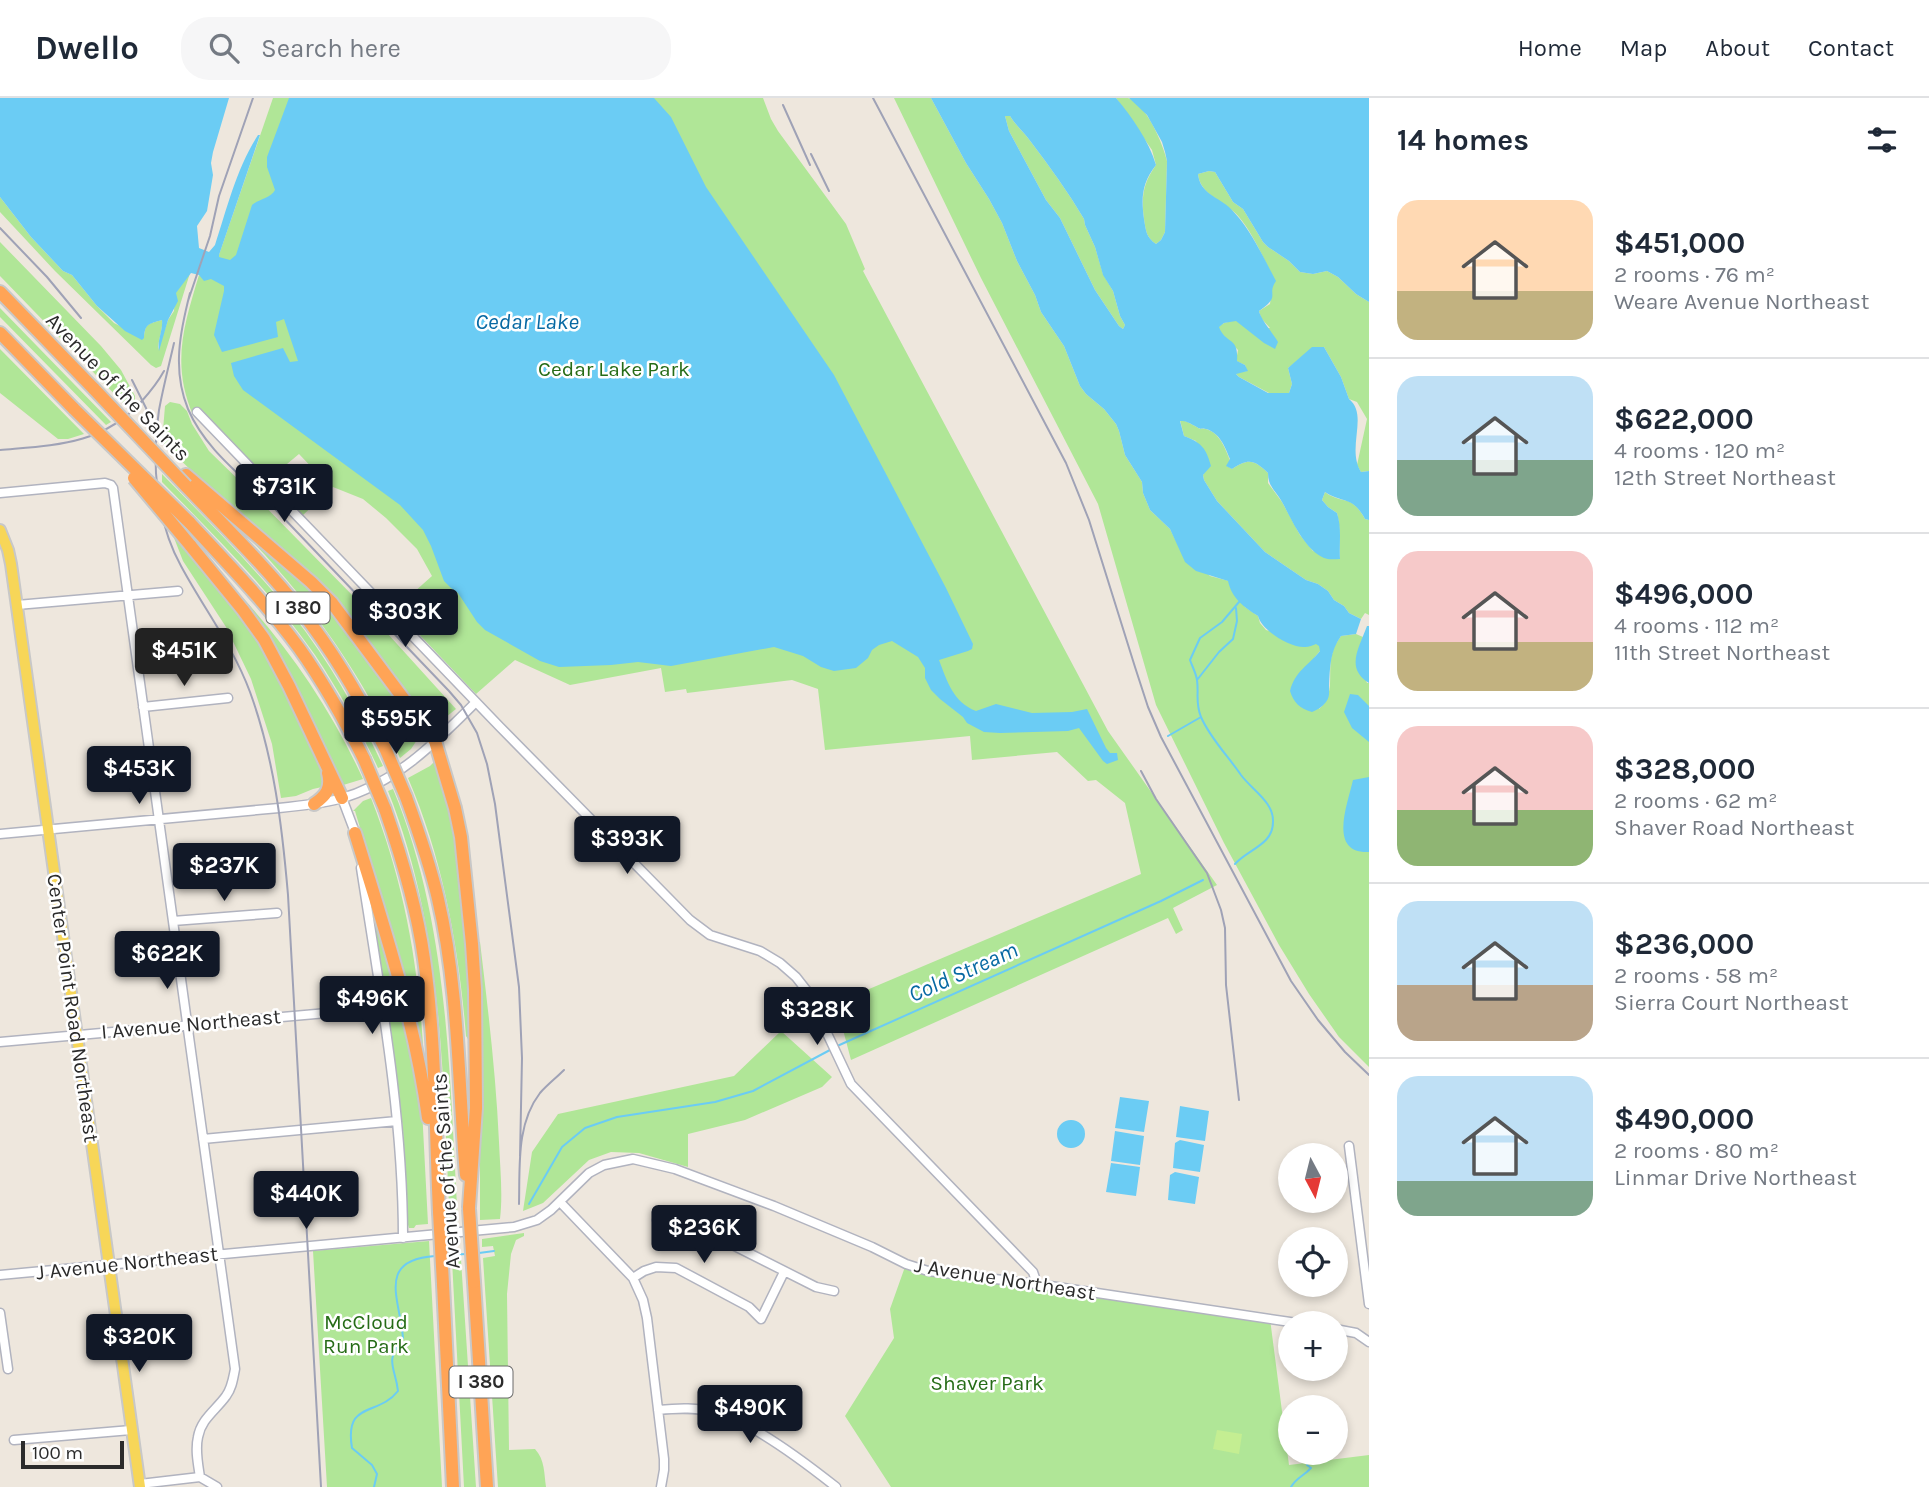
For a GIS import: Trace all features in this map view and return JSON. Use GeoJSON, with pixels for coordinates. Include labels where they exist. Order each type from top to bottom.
{"type":"FeatureCollection","features":[{"type":"Feature","properties":{"kind":"highway","name":"Avenue of the Saints"},"geometry":{"type":"LineString","coordinates":[[0,292],[146,445],[186,481],[301,611],[366,711],[406,797],[438,900],[447,954],[469,1208],[487,1487]]}},
{"type":"Feature","properties":{"kind":"highway","name":"Avenue of the Saints"},"geometry":{"type":"LineString","coordinates":[[0,333],[189,522],[260,599],[299,648],[331,698],[364,759],[385,809],[414,904],[424,959],[431,1033],[453,1487]]}},
{"type":"Feature","properties":{"kind":"highway"},"geometry":{"type":"LineString","coordinates":[[102,437],[226,588],[264,639],[342,798]]}},
{"type":"Feature","properties":{"kind":"highway"},"geometry":{"type":"LineString","coordinates":[[186,481],[311,582],[332,604],[435,741],[461,837],[472,944],[476,1108],[469,1208]]}},
{"type":"Feature","properties":{"kind":"highway"},"geometry":{"type":"LineString","coordinates":[[314,804],[329,789],[330,781],[324,763]]}},
{"type":"Feature","properties":{"kind":"highway"},"geometry":{"type":"LineString","coordinates":[[355,833],[418,1053],[437,1173]]}},
{"type":"Feature","properties":{"kind":"main road","name":"Center Point Road Northeast"},"geometry":{"type":"LineString","coordinates":[[0,530],[8,550],[17,605],[140,1486]]}},
{"type":"Feature","properties":{"kind":"street"},"geometry":{"type":"LineString","coordinates":[[197,412],[690,920],[710,934],[760,951],[780,962],[796,977],[807,991],[855,1089],[1033,1272],[1037,1284]]}},
{"type":"Feature","properties":{"kind":"street"},"geometry":{"type":"LineString","coordinates":[[0,493],[105,483],[113,488],[235,1369],[233,1384],[200,1429],[197,1440],[200,1476]]}},
{"type":"Feature","properties":{"kind":"street"},"geometry":{"type":"LineString","coordinates":[[17,605],[178,590]]}},
{"type":"Feature","properties":{"kind":"street"},"geometry":{"type":"LineString","coordinates":[[143,707],[228,698]]}},
{"type":"Feature","properties":{"kind":"street"},"geometry":{"type":"LineString","coordinates":[[0,834],[314,804],[342,798],[371,787],[414,760],[476,702]]}},
{"type":"Feature","properties":{"kind":"street"},"geometry":{"type":"LineString","coordinates":[[342,798],[355,833],[383,1008],[402,1173],[403,1238]]}},
{"type":"Feature","properties":{"kind":"street"},"geometry":{"type":"LineString","coordinates":[[173,922],[277,913]]}},
{"type":"Feature","properties":{"kind":"street","name":"I Avenue Northeast"},"geometry":{"type":"LineString","coordinates":[[0,1042],[383,1008]]}},
{"type":"Feature","properties":{"kind":"street"},"geometry":{"type":"LineString","coordinates":[[203,1139],[397,1121]]}},
{"type":"Feature","properties":{"kind":"street"},"geometry":{"type":"LineString","coordinates":[[1349,1146],[1369,1304]]}},
{"type":"Feature","properties":{"kind":"street","name":"J Avenue Northeast"},"geometry":{"type":"LineString","coordinates":[[0,1275],[514,1227],[537,1220],[561,1202],[589,1173],[604,1165],[633,1159],[675,1169],[774,1206],[906,1264],[928,1271],[1037,1284],[1278,1320]]}},
{"type":"Feature","properties":{"kind":"street"},"geometry":{"type":"LineString","coordinates":[[561,1202],[633,1278],[643,1300],[664,1459],[661,1487]]}},
{"type":"Feature","properties":{"kind":"street"},"geometry":{"type":"LineString","coordinates":[[657,1220],[701,1229],[816,1287],[834,1291]]}},
{"type":"Feature","properties":{"kind":"street"},"geometry":{"type":"LineString","coordinates":[[633,1278],[656,1268],[676,1268],[749,1307],[761,1319],[784,1272]]}},
{"type":"Feature","properties":{"kind":"street"},"geometry":{"type":"LineString","coordinates":[[0,1313],[8,1369]]}},
{"type":"Feature","properties":{"kind":"street"},"geometry":{"type":"LineString","coordinates":[[1348,1331],[1356,1333],[1369,1342]]}},
{"type":"Feature","properties":{"kind":"street"},"geometry":{"type":"LineString","coordinates":[[658,1410],[685,1408],[729,1417],[781,1447],[836,1487]]}},
{"type":"Feature","properties":{"kind":"street"},"geometry":{"type":"LineString","coordinates":[[14,1440],[131,1430]]}},
{"type":"Feature","properties":{"kind":"street"},"geometry":{"type":"LineString","coordinates":[[140,1486],[200,1476],[217,1487]]}},
{"type":"Feature","properties":{"kind":"green space","name":"Cedar Lake"},"geometry":{"type":"Polygon","coordinates":[[[273,98],[763,98],[778,131],[846,224],[865,269],[863,271],[1108,731],[1217,885],[1173,908],[1183,930],[1176,934],[1168,918],[851,1060],[836,1003],[1141,874],[1125,803],[1096,780],[1088,781],[1057,752],[972,760],[970,736],[825,750],[818,689],[792,680],[687,693],[686,689],[665,692],[661,668],[570,685],[515,660],[476,694],[395,609],[432,576],[417,549],[363,499],[333,487],[303,515],[291,502],[320,476],[299,454],[269,479],[199,410],[193,415],[186,396],[181,361],[182,345],[199,275],[211,278],[273,98]]]}},
{"type":"Feature","properties":{"kind":"green space"},"geometry":{"type":"Polygon","coordinates":[[[894,98],[931,98],[1002,223],[1041,312],[1064,346],[1080,386],[1116,424],[1125,455],[1142,482],[1150,510],[1170,529],[1178,545],[1210,576],[1229,581],[1245,607],[1258,616],[1266,630],[1320,646],[1320,651],[1314,658],[1319,709],[1328,696],[1331,659],[1336,643],[1341,636],[1356,634],[1363,637],[1357,655],[1369,683],[1369,1067],[1339,1037],[1279,945],[1224,843],[1156,705],[1098,504],[981,278],[894,98]]]}},
{"type":"Feature","properties":{"kind":"green space"},"geometry":{"type":"Polygon","coordinates":[[[1116,98],[1128,98],[1141,108],[1158,135],[1167,161],[1165,232],[1156,244],[1147,233],[1143,204],[1148,178],[1156,165],[1152,150],[1116,98]]]}},
{"type":"Feature","properties":{"kind":"green space"},"geometry":{"type":"Polygon","coordinates":[[[1005,116],[1010,116],[1029,139],[1084,219],[1103,274],[1113,291],[1125,325],[1123,329],[1095,290],[1060,218],[1046,200],[1009,131],[1005,116]]]}},
{"type":"Feature","properties":{"kind":"green space"},"geometry":{"type":"Polygon","coordinates":[[[1215,172],[1233,202],[1243,209],[1268,247],[1300,272],[1313,274],[1327,271],[1369,302],[1369,471],[1361,472],[1357,465],[1367,419],[1357,402],[1349,399],[1341,377],[1324,347],[1288,368],[1292,384],[1289,393],[1269,393],[1235,373],[1247,371],[1245,365],[1236,361],[1238,350],[1218,327],[1236,320],[1249,330],[1270,328],[1261,318],[1259,311],[1270,304],[1275,281],[1239,217],[1203,188],[1198,174],[1215,172]]]}},
{"type":"Feature","properties":{"kind":"green space"},"geometry":{"type":"Polygon","coordinates":[[[0,197],[31,237],[63,271],[72,275],[114,323],[144,338],[148,325],[162,320],[158,350],[168,320],[174,311],[175,293],[190,273],[161,366],[156,368],[151,365],[55,271],[0,212],[0,197]]]}},
{"type":"Feature","properties":{"kind":"green space"},"geometry":{"type":"Polygon","coordinates":[[[0,242],[121,370],[135,396],[135,400],[127,407],[0,276],[0,242]]]}},
{"type":"Feature","properties":{"kind":"green space"},"geometry":{"type":"Polygon","coordinates":[[[0,308],[111,422],[106,425],[0,317],[0,308]]]}},
{"type":"Feature","properties":{"kind":"green space"},"geometry":{"type":"Polygon","coordinates":[[[0,349],[84,434],[58,439],[0,393],[0,349]]]}},
{"type":"Feature","properties":{"kind":"green space"},"geometry":{"type":"Polygon","coordinates":[[[170,402],[180,404],[187,411],[209,451],[358,601],[456,709],[430,724],[426,722],[370,645],[162,442],[165,406],[170,402]]]}},
{"type":"Feature","properties":{"kind":"green space"},"geometry":{"type":"Polygon","coordinates":[[[1180,420],[1215,434],[1230,460],[1227,466],[1232,469],[1251,462],[1268,473],[1268,483],[1313,551],[1340,559],[1337,513],[1322,500],[1325,492],[1351,502],[1365,519],[1369,520],[1369,615],[1365,613],[1361,619],[1349,613],[1328,591],[1306,580],[1265,552],[1217,501],[1204,480],[1206,470],[1196,441],[1184,436],[1180,420]]]}},
{"type":"Feature","properties":{"kind":"green space"},"geometry":{"type":"Polygon","coordinates":[[[162,474],[293,615],[342,688],[383,766],[378,768],[341,696],[298,632],[242,566],[162,482],[162,474]]]}},
{"type":"Feature","properties":{"kind":"green space"},"geometry":{"type":"Polygon","coordinates":[[[171,530],[255,635],[275,668],[323,774],[322,787],[281,798],[272,744],[251,679],[226,627],[183,561],[171,530]]]}},
{"type":"Feature","properties":{"kind":"green space"},"geometry":{"type":"Polygon","coordinates":[[[249,535],[330,608],[423,731],[411,749],[400,758],[352,669],[314,613],[249,535]]]}},
{"type":"Feature","properties":{"kind":"green space"},"geometry":{"type":"Polygon","coordinates":[[[243,598],[310,684],[363,779],[340,786],[241,600],[243,598]]]}},
{"type":"Feature","properties":{"kind":"green space"},"geometry":{"type":"Polygon","coordinates":[[[437,759],[452,812],[467,937],[470,1039],[466,1036],[454,937],[440,872],[408,778],[437,759]]]}},
{"type":"Feature","properties":{"kind":"green space"},"geometry":{"type":"Polygon","coordinates":[[[393,789],[412,841],[436,948],[449,1057],[458,1222],[450,1222],[442,1058],[430,950],[406,844],[388,791],[393,789]]]}},
{"type":"Feature","properties":{"kind":"green space"},"geometry":{"type":"Polygon","coordinates":[[[371,798],[392,859],[407,919],[417,980],[423,1044],[420,1044],[364,841],[353,811],[363,801],[371,798]]]}},
{"type":"Feature","properties":{"kind":"green space"},"geometry":{"type":"Polygon","coordinates":[[[375,919],[408,1034],[422,1109],[428,1224],[416,1225],[414,1228],[409,1228],[407,1221],[403,1129],[373,920],[375,919]]]}},
{"type":"Feature","properties":{"kind":"green space"},"geometry":{"type":"Polygon","coordinates":[[[476,942],[480,942],[494,1067],[501,1180],[500,1219],[480,1220],[480,1068],[476,942]]]}},
{"type":"Feature","properties":{"kind":"green space"},"geometry":{"type":"Polygon","coordinates":[[[781,1031],[832,1077],[822,1087],[745,1120],[688,1134],[688,1167],[639,1153],[611,1152],[589,1160],[543,1203],[523,1211],[532,1152],[558,1114],[734,1076],[781,1031]]]}},
{"type":"Feature","properties":{"kind":"green space"},"geometry":{"type":"Polygon","coordinates":[[[524,1233],[524,1236],[516,1240],[511,1254],[507,1294],[509,1450],[535,1449],[542,1462],[546,1487],[498,1487],[483,1258],[495,1256],[493,1246],[482,1247],[482,1239],[524,1233]]]}},
{"type":"Feature","properties":{"kind":"green space","name":"McCloud Run Park"},"geometry":{"type":"Polygon","coordinates":[[[429,1241],[442,1487],[327,1487],[313,1251],[429,1241]]]}},
{"type":"Feature","properties":{"kind":"green space"},"geometry":{"type":"Polygon","coordinates":[[[452,1260],[461,1260],[476,1487],[464,1487],[452,1260]]]}},
{"type":"Feature","properties":{"kind":"green space","name":"Shaver Park"},"geometry":{"type":"Polygon","coordinates":[[[906,1264],[1270,1319],[1280,1395],[1278,1465],[1348,1465],[1348,1458],[1369,1455],[1369,1487],[891,1487],[845,1416],[894,1338],[890,1309],[906,1264]]]}},
{"type":"Feature","properties":{"kind":"green space"},"geometry":{"type":"Polygon","coordinates":[[[1217,1430],[1242,1434],[1239,1454],[1213,1449],[1217,1430]]]}},
{"type":"Feature","properties":{"kind":"water","name":"Cedar Lake"},"geometry":{"type":"Polygon","coordinates":[[[0,98],[229,98],[213,152],[213,175],[207,211],[197,226],[199,248],[209,252],[215,245],[244,160],[260,135],[219,255],[230,260],[236,255],[252,205],[275,190],[267,167],[267,157],[289,98],[654,98],[671,117],[706,187],[834,375],[946,588],[973,644],[968,651],[939,660],[956,696],[976,711],[996,704],[1032,713],[1087,709],[1106,748],[1110,753],[1117,753],[1118,760],[1107,764],[1103,761],[1079,728],[1068,731],[984,732],[967,723],[940,699],[931,690],[925,678],[925,668],[918,657],[892,641],[872,650],[868,658],[856,668],[834,671],[803,656],[774,647],[671,666],[638,662],[559,667],[540,661],[485,630],[458,593],[444,581],[423,530],[400,505],[243,390],[234,376],[231,363],[283,348],[290,362],[298,361],[284,319],[276,322],[278,337],[222,352],[214,335],[224,286],[211,279],[204,281],[199,275],[191,273],[176,293],[178,301],[168,320],[159,351],[162,320],[148,325],[142,340],[125,331],[97,306],[72,275],[63,271],[31,237],[0,197],[0,98]]]}},
{"type":"Feature","properties":{"kind":"water"},"geometry":{"type":"Polygon","coordinates":[[[931,98],[1116,98],[1139,130],[1156,165],[1145,184],[1143,204],[1147,233],[1156,244],[1165,232],[1167,161],[1162,142],[1147,115],[1129,98],[1369,98],[1369,302],[1327,271],[1313,274],[1300,272],[1263,242],[1243,209],[1233,202],[1215,172],[1198,174],[1206,191],[1231,209],[1245,225],[1276,281],[1270,302],[1259,311],[1278,342],[1275,349],[1236,321],[1224,323],[1219,327],[1234,344],[1237,361],[1245,365],[1248,371],[1236,374],[1268,393],[1289,393],[1292,384],[1288,368],[1312,347],[1324,347],[1357,414],[1357,463],[1361,472],[1369,471],[1369,520],[1347,501],[1325,492],[1322,500],[1337,513],[1339,519],[1340,559],[1324,558],[1310,548],[1271,485],[1268,473],[1251,462],[1232,469],[1226,466],[1230,459],[1218,437],[1211,431],[1180,421],[1184,436],[1199,444],[1207,455],[1211,466],[1203,475],[1204,480],[1217,501],[1265,552],[1306,580],[1318,584],[1349,613],[1361,619],[1356,634],[1341,636],[1335,647],[1330,666],[1329,696],[1319,708],[1312,712],[1304,709],[1295,702],[1290,691],[1299,674],[1320,651],[1319,646],[1316,644],[1299,647],[1271,633],[1258,616],[1236,598],[1228,581],[1196,571],[1185,562],[1170,529],[1150,510],[1142,482],[1125,455],[1116,424],[1080,386],[1064,346],[1041,312],[1002,223],[931,98]],[[1005,116],[1009,131],[1046,200],[1060,218],[1095,290],[1123,329],[1125,325],[1113,291],[1103,275],[1084,219],[1052,170],[1010,116],[1005,116]]]}},
{"type":"Feature","properties":{"kind":"water"},"geometry":{"type":"Polygon","coordinates":[[[1367,626],[1369,683],[1357,671],[1356,664],[1367,626]]]}},
{"type":"Feature","properties":{"kind":"water"},"geometry":{"type":"Polygon","coordinates":[[[1350,694],[1358,695],[1369,706],[1369,742],[1352,728],[1344,712],[1350,694]]]}},
{"type":"Feature","properties":{"kind":"water"},"geometry":{"type":"Polygon","coordinates":[[[1369,777],[1369,852],[1356,850],[1348,845],[1343,825],[1353,780],[1369,777]]]}},
{"type":"Feature","properties":{"kind":"water"},"geometry":{"type":"Polygon","coordinates":[[[1120,1097],[1149,1101],[1144,1132],[1115,1128],[1120,1097]]]}},
{"type":"Feature","properties":{"kind":"water"},"geometry":{"type":"Polygon","coordinates":[[[1180,1106],[1209,1111],[1205,1141],[1176,1137],[1180,1106]]]}},
{"type":"Feature","properties":{"kind":"water"},"geometry":{"type":"Polygon","coordinates":[[[1071,1120],[1081,1124],[1085,1134],[1081,1144],[1071,1148],[1061,1144],[1057,1134],[1061,1124],[1071,1120]]]}},
{"type":"Feature","properties":{"kind":"water"},"geometry":{"type":"Polygon","coordinates":[[[1115,1131],[1144,1136],[1140,1165],[1111,1161],[1115,1131]]]}},
{"type":"Feature","properties":{"kind":"water"},"geometry":{"type":"Polygon","coordinates":[[[1180,1140],[1204,1145],[1200,1172],[1173,1168],[1175,1143],[1180,1140]]]}},
{"type":"Feature","properties":{"kind":"water"},"geometry":{"type":"Polygon","coordinates":[[[1111,1163],[1140,1167],[1136,1196],[1106,1192],[1111,1163]]]}},
{"type":"Feature","properties":{"kind":"water"},"geometry":{"type":"Polygon","coordinates":[[[1175,1172],[1199,1177],[1195,1204],[1168,1200],[1170,1175],[1175,1172]]]}},
{"type":"Feature","properties":{"kind":"waterway","name":"Cold Stream"},"geometry":{"type":"LineString","coordinates":[[1235,864],[1269,836],[1272,830],[1272,815],[1266,802],[1241,775],[1205,725],[1199,712],[1197,680],[1190,660],[1200,638],[1222,622],[1239,602]]}},
{"type":"Feature","properties":{"kind":"waterway"},"geometry":{"type":"LineString","coordinates":[[1197,680],[1233,639],[1237,621],[1236,608]]}},
{"type":"Feature","properties":{"kind":"waterway"},"geometry":{"type":"LineString","coordinates":[[1168,736],[1201,717]]}},
{"type":"Feature","properties":{"kind":"waterway","name":"Cold Stream"},"geometry":{"type":"LineString","coordinates":[[835,1047],[1203,880]]}},
{"type":"Feature","properties":{"kind":"waterway","name":"Cold Stream"},"geometry":{"type":"LineString","coordinates":[[529,1204],[562,1147],[585,1128],[617,1117],[715,1102],[753,1091],[830,1050]]}},
{"type":"Feature","properties":{"kind":"waterway","name":"Cold Stream"},"geometry":{"type":"LineString","coordinates":[[479,1253],[494,1251]]}},
{"type":"Feature","properties":{"kind":"waterway","name":"Cold Stream"},"geometry":{"type":"LineString","coordinates":[[447,1255],[466,1254]]}},
{"type":"Feature","properties":{"kind":"waterway","name":"Cold Stream"},"geometry":{"type":"LineString","coordinates":[[374,1487],[377,1474],[372,1465],[352,1448],[353,1422],[364,1411],[390,1399],[398,1391],[392,1364],[394,1353],[403,1338],[396,1296],[398,1273],[405,1265],[417,1259],[435,1256]]}},
{"type":"Feature","properties":{"kind":"waterway"},"geometry":{"type":"LineString","coordinates":[[1291,1487],[1311,1468],[1307,1465]]}},
{"type":"Feature","properties":{"kind":"railway"},"geometry":{"type":"LineString","coordinates":[[188,301],[210,236],[219,196],[253,98]]}},
{"type":"Feature","properties":{"kind":"railway"},"geometry":{"type":"LineString","coordinates":[[873,98],[1066,463],[1089,520],[1148,707],[1161,737],[1291,981],[1318,1020],[1369,1075]]}},
{"type":"Feature","properties":{"kind":"railway"},"geometry":{"type":"LineString","coordinates":[[783,105],[810,165]]}},
{"type":"Feature","properties":{"kind":"railway"},"geometry":{"type":"LineString","coordinates":[[811,154],[829,191]]}},
{"type":"Feature","properties":{"kind":"railway"},"geometry":{"type":"LineString","coordinates":[[0,228],[47,277],[81,318]]}},
{"type":"Feature","properties":{"kind":"railway"},"geometry":{"type":"LineString","coordinates":[[190,293],[179,351],[180,380],[188,409],[205,438],[449,691],[461,705],[477,733],[495,804],[519,987],[522,1058],[520,1156]]}},
{"type":"Feature","properties":{"kind":"railway"},"geometry":{"type":"LineString","coordinates":[[174,343],[157,430],[156,470],[161,510],[181,566],[227,643],[250,692],[265,742],[280,817],[288,895],[321,1487]]}},
{"type":"Feature","properties":{"kind":"railway"},"geometry":{"type":"LineString","coordinates":[[0,450],[58,444],[94,435],[126,416],[154,387],[164,371]]}},
{"type":"Feature","properties":{"kind":"railway"},"geometry":{"type":"LineString","coordinates":[[132,380],[146,408],[153,432]]}},
{"type":"Feature","properties":{"kind":"railway"},"geometry":{"type":"LineString","coordinates":[[1141,771],[1156,799],[1207,873],[1221,910],[1225,928],[1226,985],[1239,1100]]}},
{"type":"Feature","properties":{"kind":"railway"},"geometry":{"type":"LineString","coordinates":[[519,1204],[521,1146],[527,1118],[540,1093],[564,1070]]}},
{"type":"Feature","properties":{"kind":"park label","name":"Cedar Lake Park"},"geometry":{"type":"Point","coordinates":[614,369]}}]}
